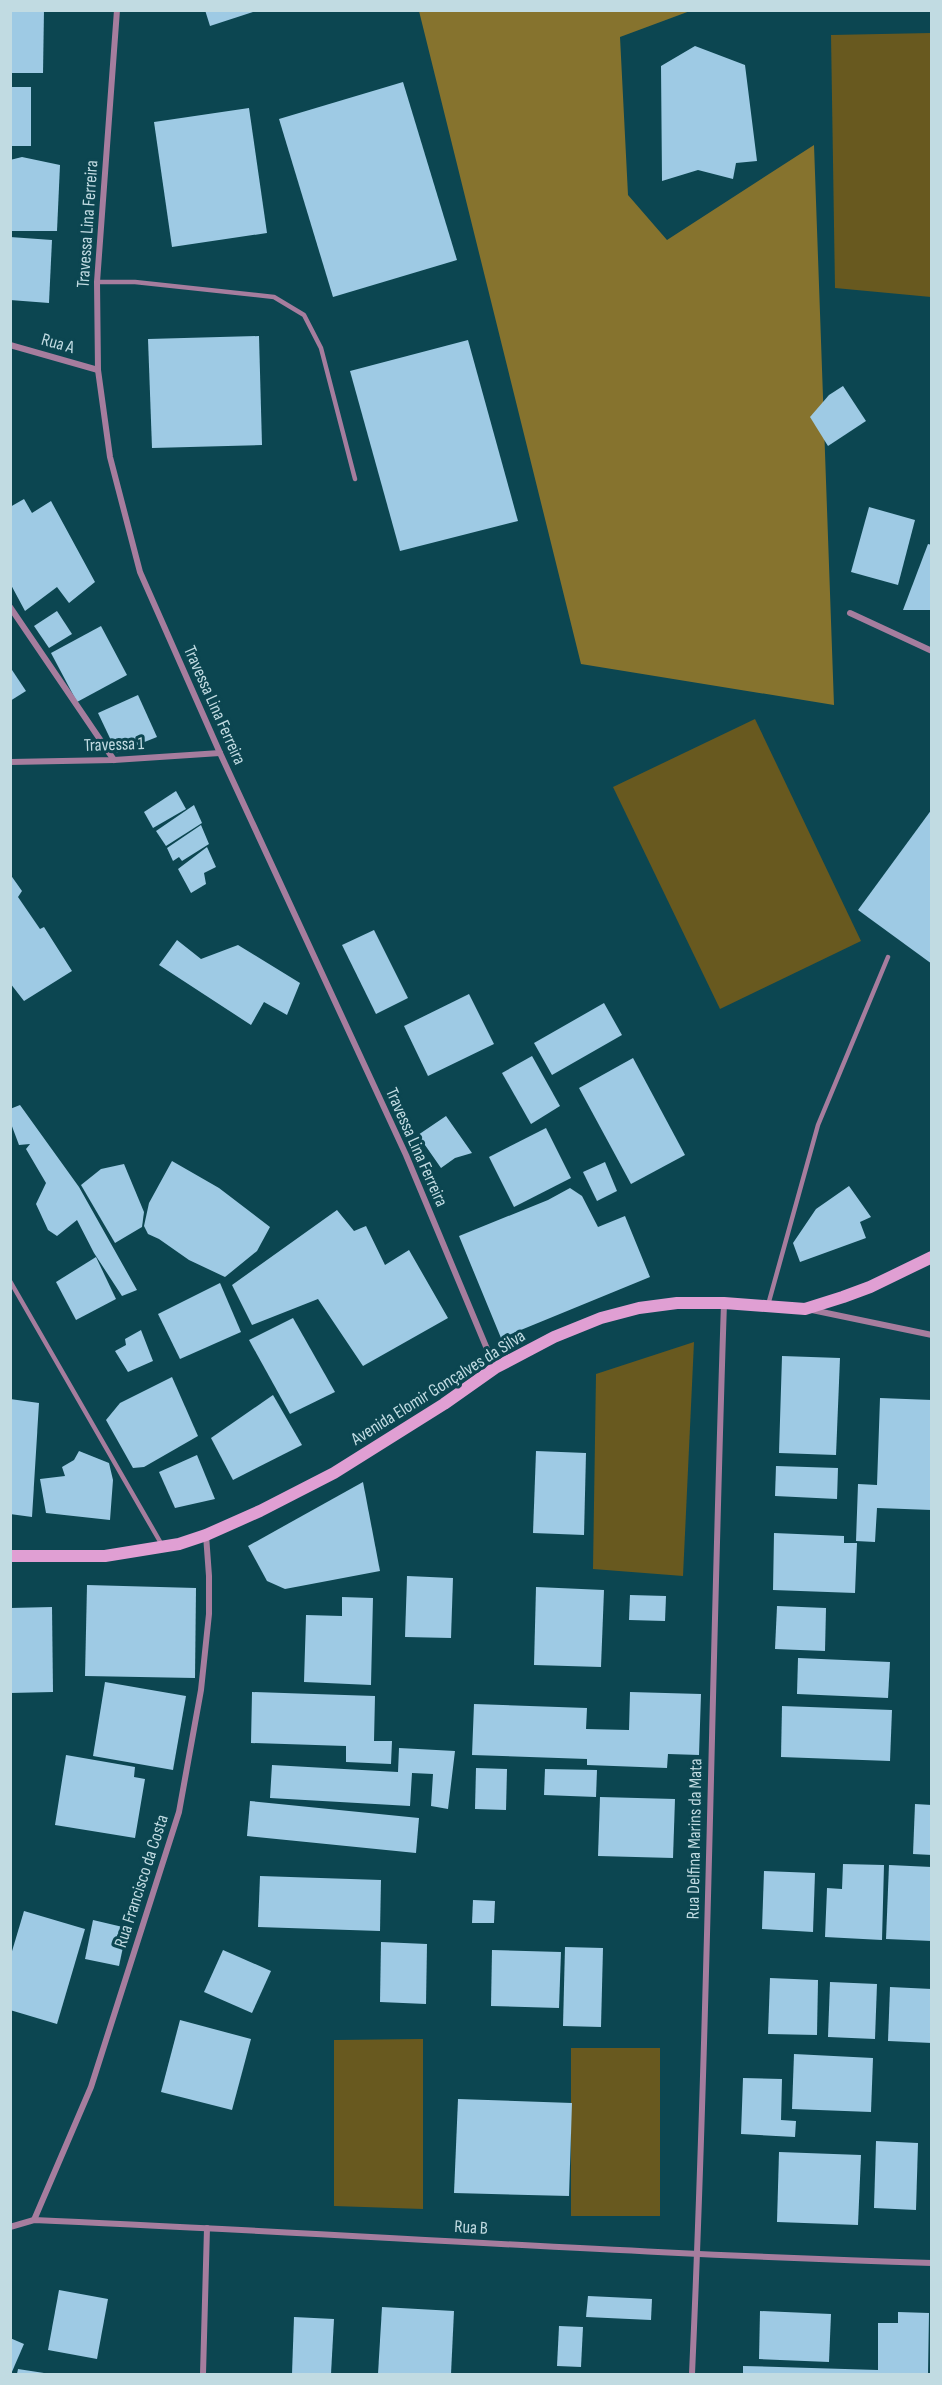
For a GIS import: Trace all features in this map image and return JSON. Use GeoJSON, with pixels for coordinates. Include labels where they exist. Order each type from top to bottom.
{"type":"FeatureCollection","features":[{"type":"Feature","properties":{"kind":"street","name":"Travessa Lina Ferreira"},"geometry":{"type":"LineString","coordinates":[[117,10],[97,282],[98,370],[110,458],[140,572],[220,753],[406,1155],[495,1368]]}},
{"type":"Feature","properties":{"kind":"street","name":"Rua A"},"geometry":{"type":"LineString","coordinates":[[10,345],[98,370]]}},
{"type":"Feature","properties":{"kind":"street"},"geometry":{"type":"LineString","coordinates":[[10,607],[114,760]]}},
{"type":"Feature","properties":{"kind":"street"},"geometry":{"type":"LineString","coordinates":[[850,613],[932,651]]}},
{"type":"Feature","properties":{"kind":"street","name":"Travessa 1"},"geometry":{"type":"LineString","coordinates":[[10,762],[114,760],[220,753]]}},
{"type":"Feature","properties":{"kind":"street"},"geometry":{"type":"LineString","coordinates":[[805,1309],[870,1287],[932,1257]]}},
{"type":"Feature","properties":{"kind":"street","name":"Avenida Elomir Gonçalves da Silva"},"geometry":{"type":"LineString","coordinates":[[10,1556],[105,1556],[163,1547],[206,1535],[260,1511],[334,1473],[444,1404],[495,1368],[554,1337],[601,1318],[639,1308],[676,1303],[724,1303],[805,1309],[932,1335]]}},
{"type":"Feature","properties":{"kind":"street","name":"Rua Delfina Marins da Mata"},"geometry":{"type":"LineString","coordinates":[[692,2374],[698,2255],[724,1303]]}},
{"type":"Feature","properties":{"kind":"street","name":"Rua Francisco da Costa"},"geometry":{"type":"LineString","coordinates":[[34,2220],[91,2087],[178,1812],[201,1690],[209,1590],[206,1535]]}},
{"type":"Feature","properties":{"kind":"street","name":"Rua B"},"geometry":{"type":"LineString","coordinates":[[10,2227],[34,2220],[698,2255],[932,2263]]}},
{"type":"Feature","properties":{"kind":"street"},"geometry":{"type":"LineString","coordinates":[[203,2374],[207,2228]]}},
{"type":"Feature","properties":{"kind":"lane"},"geometry":{"type":"LineString","coordinates":[[97,282],[135,282],[274,297],[304,315],[321,348],[355,479]]}},
{"type":"Feature","properties":{"kind":"lane"},"geometry":{"type":"LineString","coordinates":[[768,1307],[818,1125],[888,957]]}},
{"type":"Feature","properties":{"kind":"lane"},"geometry":{"type":"LineString","coordinates":[[10,1281],[163,1547]]}},
{"type":"Feature","properties":{"kind":"shaded area"},"geometry":{"type":"Polygon","coordinates":[[[419,11],[690,11],[620,37],[628,195],[667,240],[814,145],[834,705],[581,664],[419,11]]]}},
{"type":"Feature","properties":{"kind":"shaded area"},"geometry":{"type":"Polygon","coordinates":[[[931,33],[931,297],[835,288],[831,35],[931,33]]]}},
{"type":"Feature","properties":{"kind":"shaded area"},"geometry":{"type":"Polygon","coordinates":[[[755,719],[861,941],[720,1009],[613,787],[755,719]]]}},
{"type":"Feature","properties":{"kind":"shaded area"},"geometry":{"type":"Polygon","coordinates":[[[694,1342],[683,1576],[593,1569],[596,1374],[694,1342]]]}},
{"type":"Feature","properties":{"kind":"shaded area"},"geometry":{"type":"Polygon","coordinates":[[[423,2039],[423,2209],[334,2206],[334,2040],[423,2039]]]}},
{"type":"Feature","properties":{"kind":"shaded area"},"geometry":{"type":"Polygon","coordinates":[[[571,2048],[660,2048],[660,2216],[571,2216],[571,2048]]]}},
{"type":"Feature","properties":{"kind":"building"},"geometry":{"type":"Polygon","coordinates":[[[10,10],[44,10],[43,73],[10,73],[10,10]]]}},
{"type":"Feature","properties":{"kind":"building"},"geometry":{"type":"Polygon","coordinates":[[[205,10],[256,10],[256,11],[210,26],[205,10]]]}},
{"type":"Feature","properties":{"kind":"building"},"geometry":{"type":"Polygon","coordinates":[[[695,46],[745,65],[757,161],[736,163],[733,179],[698,170],[662,181],[661,66],[695,46]]]}},
{"type":"Feature","properties":{"kind":"building"},"geometry":{"type":"Polygon","coordinates":[[[403,82],[457,260],[333,297],[279,119],[403,82]]]}},
{"type":"Feature","properties":{"kind":"building"},"geometry":{"type":"Polygon","coordinates":[[[10,87],[31,87],[31,146],[10,146],[10,87]]]}},
{"type":"Feature","properties":{"kind":"building"},"geometry":{"type":"Polygon","coordinates":[[[249,108],[267,233],[172,247],[154,122],[249,108]]]}},
{"type":"Feature","properties":{"kind":"building"},"geometry":{"type":"Polygon","coordinates":[[[22,157],[60,165],[57,231],[10,231],[10,160],[22,157]]]}},
{"type":"Feature","properties":{"kind":"building"},"geometry":{"type":"Polygon","coordinates":[[[10,237],[52,240],[49,303],[10,300],[10,237]]]}},
{"type":"Feature","properties":{"kind":"building"},"geometry":{"type":"Polygon","coordinates":[[[259,336],[262,445],[152,448],[148,339],[259,336]]]}},
{"type":"Feature","properties":{"kind":"building"},"geometry":{"type":"Polygon","coordinates":[[[468,340],[518,521],[400,551],[350,371],[468,340]]]}},
{"type":"Feature","properties":{"kind":"building"},"geometry":{"type":"Polygon","coordinates":[[[843,386],[866,421],[828,446],[810,417],[829,395],[843,386]]]}},
{"type":"Feature","properties":{"kind":"building"},"geometry":{"type":"Polygon","coordinates":[[[24,499],[32,513],[51,501],[95,582],[69,603],[57,587],[25,611],[10,583],[10,507],[24,499]]]}},
{"type":"Feature","properties":{"kind":"building"},"geometry":{"type":"Polygon","coordinates":[[[869,507],[915,520],[898,585],[851,572],[869,507]]]}},
{"type":"Feature","properties":{"kind":"building"},"geometry":{"type":"Polygon","coordinates":[[[928,544],[932,545],[932,610],[903,610],[928,544]]]}},
{"type":"Feature","properties":{"kind":"building"},"geometry":{"type":"Polygon","coordinates":[[[57,611],[72,634],[49,648],[34,626],[57,611]]]}},
{"type":"Feature","properties":{"kind":"building"},"geometry":{"type":"Polygon","coordinates":[[[101,626],[127,675],[77,702],[51,653],[101,626]]]}},
{"type":"Feature","properties":{"kind":"building"},"geometry":{"type":"Polygon","coordinates":[[[10,667],[26,691],[10,701],[10,667]]]}},
{"type":"Feature","properties":{"kind":"building"},"geometry":{"type":"Polygon","coordinates":[[[138,695],[157,737],[117,753],[98,713],[138,695]]]}},
{"type":"Feature","properties":{"kind":"building"},"geometry":{"type":"Polygon","coordinates":[[[176,791],[186,809],[153,828],[144,812],[176,791]]]}},
{"type":"Feature","properties":{"kind":"building"},"geometry":{"type":"Polygon","coordinates":[[[194,805],[202,823],[166,846],[156,831],[194,805]]]}},
{"type":"Feature","properties":{"kind":"building"},"geometry":{"type":"Polygon","coordinates":[[[932,809],[932,964],[858,910],[932,809]]]}},
{"type":"Feature","properties":{"kind":"building"},"geometry":{"type":"Polygon","coordinates":[[[201,825],[209,844],[182,861],[179,857],[173,861],[167,848],[201,825]]]}},
{"type":"Feature","properties":{"kind":"building"},"geometry":{"type":"Polygon","coordinates":[[[207,847],[216,867],[204,873],[206,884],[191,893],[178,869],[207,847]]]}},
{"type":"Feature","properties":{"kind":"building"},"geometry":{"type":"Polygon","coordinates":[[[10,874],[22,891],[18,897],[40,929],[44,927],[72,971],[24,1001],[10,983],[10,874]]]}},
{"type":"Feature","properties":{"kind":"building"},"geometry":{"type":"Polygon","coordinates":[[[374,930],[408,998],[376,1014],[342,945],[374,930]]]}},
{"type":"Feature","properties":{"kind":"building"},"geometry":{"type":"Polygon","coordinates":[[[177,940],[201,959],[238,945],[300,983],[287,1015],[264,1002],[251,1025],[159,965],[177,940]]]}},
{"type":"Feature","properties":{"kind":"building"},"geometry":{"type":"Polygon","coordinates":[[[469,994],[494,1044],[428,1076],[404,1026],[469,994]]]}},
{"type":"Feature","properties":{"kind":"building"},"geometry":{"type":"Polygon","coordinates":[[[604,1003],[622,1035],[552,1075],[534,1043],[604,1003]]]}},
{"type":"Feature","properties":{"kind":"building"},"geometry":{"type":"Polygon","coordinates":[[[532,1056],[560,1106],[531,1124],[502,1073],[532,1056]]]}},
{"type":"Feature","properties":{"kind":"building"},"geometry":{"type":"Polygon","coordinates":[[[633,1058],[685,1155],[631,1184],[579,1088],[633,1058]]]}},
{"type":"Feature","properties":{"kind":"building"},"geometry":{"type":"Polygon","coordinates":[[[20,1105],[79,1187],[137,1290],[122,1296],[94,1253],[77,1220],[57,1236],[48,1230],[36,1204],[46,1183],[26,1149],[30,1144],[19,1145],[10,1121],[10,1109],[20,1105]]]}},
{"type":"Feature","properties":{"kind":"building"},"geometry":{"type":"Polygon","coordinates":[[[446,1116],[472,1153],[455,1158],[441,1168],[418,1135],[446,1116]]]}},
{"type":"Feature","properties":{"kind":"building"},"geometry":{"type":"Polygon","coordinates":[[[546,1128],[571,1178],[514,1207],[489,1157],[546,1128]]]}},
{"type":"Feature","properties":{"kind":"building"},"geometry":{"type":"Polygon","coordinates":[[[172,1161],[219,1188],[270,1227],[257,1251],[225,1277],[189,1260],[148,1234],[144,1226],[149,1203],[172,1161]]]}},
{"type":"Feature","properties":{"kind":"building"},"geometry":{"type":"Polygon","coordinates":[[[605,1162],[617,1191],[597,1201],[583,1172],[605,1162]]]}},
{"type":"Feature","properties":{"kind":"building"},"geometry":{"type":"Polygon","coordinates":[[[124,1164],[144,1212],[142,1227],[115,1243],[81,1185],[101,1169],[124,1164]]]}},
{"type":"Feature","properties":{"kind":"building"},"geometry":{"type":"Polygon","coordinates":[[[849,1186],[871,1217],[860,1222],[866,1238],[800,1262],[793,1243],[816,1209],[849,1186]]]}},
{"type":"Feature","properties":{"kind":"building"},"geometry":{"type":"Polygon","coordinates":[[[570,1188],[582,1196],[598,1227],[625,1216],[650,1277],[501,1338],[459,1236],[548,1200],[570,1188]]]}},
{"type":"Feature","properties":{"kind":"building"},"geometry":{"type":"Polygon","coordinates":[[[337,1210],[354,1231],[366,1226],[385,1265],[409,1250],[448,1318],[363,1366],[318,1299],[252,1325],[232,1285],[337,1210]]]}},
{"type":"Feature","properties":{"kind":"building"},"geometry":{"type":"Polygon","coordinates":[[[96,1257],[116,1299],[76,1320],[56,1282],[96,1257]]]}},
{"type":"Feature","properties":{"kind":"building"},"geometry":{"type":"Polygon","coordinates":[[[220,1283],[241,1332],[180,1359],[158,1314],[220,1283]]]}},
{"type":"Feature","properties":{"kind":"building"},"geometry":{"type":"Polygon","coordinates":[[[293,1318],[335,1392],[290,1414],[249,1340],[293,1318]]]}},
{"type":"Feature","properties":{"kind":"building"},"geometry":{"type":"Polygon","coordinates":[[[141,1330],[153,1361],[128,1372],[115,1351],[126,1345],[125,1339],[141,1330]]]}},
{"type":"Feature","properties":{"kind":"building"},"geometry":{"type":"Polygon","coordinates":[[[782,1356],[840,1358],[836,1455],[779,1453],[782,1356]]]}},
{"type":"Feature","properties":{"kind":"building"},"geometry":{"type":"Polygon","coordinates":[[[172,1377],[198,1436],[144,1467],[133,1468],[106,1420],[120,1403],[172,1377]]]}},
{"type":"Feature","properties":{"kind":"building"},"geometry":{"type":"Polygon","coordinates":[[[273,1395],[302,1445],[233,1480],[211,1438],[273,1395]]]}},
{"type":"Feature","properties":{"kind":"building"},"geometry":{"type":"Polygon","coordinates":[[[880,1398],[932,1400],[932,1510],[877,1508],[875,1542],[856,1541],[858,1484],[877,1485],[880,1398]]]}},
{"type":"Feature","properties":{"kind":"building"},"geometry":{"type":"Polygon","coordinates":[[[10,1399],[39,1403],[32,1517],[10,1514],[10,1399]]]}},
{"type":"Feature","properties":{"kind":"building"},"geometry":{"type":"Polygon","coordinates":[[[79,1451],[109,1463],[113,1480],[110,1520],[46,1513],[40,1479],[65,1476],[62,1467],[74,1460],[79,1451]]]}},
{"type":"Feature","properties":{"kind":"building"},"geometry":{"type":"Polygon","coordinates":[[[536,1451],[586,1453],[584,1535],[533,1533],[536,1451]]]}},
{"type":"Feature","properties":{"kind":"building"},"geometry":{"type":"Polygon","coordinates":[[[197,1455],[215,1499],[175,1508],[159,1472],[197,1455]]]}},
{"type":"Feature","properties":{"kind":"building"},"geometry":{"type":"Polygon","coordinates":[[[776,1466],[838,1468],[837,1499],[775,1496],[776,1466]]]}},
{"type":"Feature","properties":{"kind":"building"},"geometry":{"type":"Polygon","coordinates":[[[363,1482],[380,1571],[285,1589],[267,1581],[248,1546],[363,1482]]]}},
{"type":"Feature","properties":{"kind":"building"},"geometry":{"type":"Polygon","coordinates":[[[774,1533],[844,1536],[844,1543],[857,1543],[855,1593],[773,1590],[774,1533]]]}},
{"type":"Feature","properties":{"kind":"building"},"geometry":{"type":"Polygon","coordinates":[[[407,1576],[453,1578],[451,1638],[405,1637],[407,1576]]]}},
{"type":"Feature","properties":{"kind":"building"},"geometry":{"type":"Polygon","coordinates":[[[87,1585],[196,1588],[195,1678],[85,1676],[87,1585]]]}},
{"type":"Feature","properties":{"kind":"building"},"geometry":{"type":"Polygon","coordinates":[[[536,1587],[604,1590],[601,1667],[534,1665],[536,1587]]]}},
{"type":"Feature","properties":{"kind":"building"},"geometry":{"type":"Polygon","coordinates":[[[630,1595],[666,1596],[665,1621],[629,1620],[630,1595]]]}},
{"type":"Feature","properties":{"kind":"building"},"geometry":{"type":"Polygon","coordinates":[[[342,1597],[373,1598],[371,1685],[304,1682],[306,1615],[342,1616],[342,1597]]]}},
{"type":"Feature","properties":{"kind":"building"},"geometry":{"type":"Polygon","coordinates":[[[777,1606],[826,1608],[825,1651],[775,1649],[777,1606]]]}},
{"type":"Feature","properties":{"kind":"building"},"geometry":{"type":"Polygon","coordinates":[[[52,1607],[53,1692],[10,1693],[10,1608],[52,1607]]]}},
{"type":"Feature","properties":{"kind":"building"},"geometry":{"type":"Polygon","coordinates":[[[798,1658],[890,1662],[888,1698],[797,1694],[798,1658]]]}},
{"type":"Feature","properties":{"kind":"building"},"geometry":{"type":"Polygon","coordinates":[[[105,1682],[186,1696],[173,1770],[93,1756],[105,1682]]]}},
{"type":"Feature","properties":{"kind":"building"},"geometry":{"type":"Polygon","coordinates":[[[252,1692],[375,1696],[374,1741],[392,1741],[391,1764],[346,1762],[346,1746],[251,1743],[252,1692]]]}},
{"type":"Feature","properties":{"kind":"building"},"geometry":{"type":"Polygon","coordinates":[[[630,1692],[701,1694],[699,1755],[668,1754],[667,1768],[587,1765],[587,1759],[472,1755],[474,1704],[587,1708],[586,1729],[629,1730],[630,1692]]]}},
{"type":"Feature","properties":{"kind":"building"},"geometry":{"type":"Polygon","coordinates":[[[782,1706],[892,1710],[890,1761],[781,1757],[782,1706]]]}},
{"type":"Feature","properties":{"kind":"building"},"geometry":{"type":"Polygon","coordinates":[[[399,1748],[455,1751],[448,1809],[431,1806],[433,1774],[412,1773],[410,1806],[270,1798],[272,1765],[398,1772],[399,1748]]]}},
{"type":"Feature","properties":{"kind":"building"},"geometry":{"type":"Polygon","coordinates":[[[66,1755],[135,1767],[134,1777],[145,1779],[135,1838],[55,1825],[66,1755]]]}},
{"type":"Feature","properties":{"kind":"building"},"geometry":{"type":"Polygon","coordinates":[[[476,1768],[507,1769],[506,1810],[475,1809],[476,1768]]]}},
{"type":"Feature","properties":{"kind":"building"},"geometry":{"type":"Polygon","coordinates":[[[545,1769],[597,1770],[596,1797],[544,1795],[545,1769]]]}},
{"type":"Feature","properties":{"kind":"building"},"geometry":{"type":"Polygon","coordinates":[[[600,1797],[675,1799],[673,1858],[598,1856],[600,1797]]]}},
{"type":"Feature","properties":{"kind":"building"},"geometry":{"type":"Polygon","coordinates":[[[250,1801],[419,1818],[416,1853],[247,1836],[250,1801]]]}},
{"type":"Feature","properties":{"kind":"building"},"geometry":{"type":"Polygon","coordinates":[[[915,1804],[932,1805],[932,1855],[913,1854],[915,1804]]]}},
{"type":"Feature","properties":{"kind":"building"},"geometry":{"type":"Polygon","coordinates":[[[843,1864],[884,1865],[882,1940],[825,1937],[827,1888],[842,1889],[843,1864]]]}},
{"type":"Feature","properties":{"kind":"building"},"geometry":{"type":"Polygon","coordinates":[[[889,1865],[932,1867],[932,1941],[886,1939],[889,1865]]]}},
{"type":"Feature","properties":{"kind":"building"},"geometry":{"type":"Polygon","coordinates":[[[764,1871],[815,1873],[813,1932],[762,1929],[764,1871]]]}},
{"type":"Feature","properties":{"kind":"building"},"geometry":{"type":"Polygon","coordinates":[[[260,1876],[381,1880],[380,1931],[258,1927],[260,1876]]]}},
{"type":"Feature","properties":{"kind":"building"},"geometry":{"type":"Polygon","coordinates":[[[473,1900],[495,1901],[494,1923],[472,1923],[473,1900]]]}},
{"type":"Feature","properties":{"kind":"building"},"geometry":{"type":"Polygon","coordinates":[[[24,1911],[85,1929],[57,2024],[10,2010],[10,1958],[24,1911]]]}},
{"type":"Feature","properties":{"kind":"building"},"geometry":{"type":"Polygon","coordinates":[[[93,1920],[127,1928],[119,1966],[85,1959],[93,1920]]]}},
{"type":"Feature","properties":{"kind":"building"},"geometry":{"type":"Polygon","coordinates":[[[381,1942],[427,1944],[426,2004],[380,2002],[381,1942]]]}},
{"type":"Feature","properties":{"kind":"building"},"geometry":{"type":"Polygon","coordinates":[[[565,1947],[603,1948],[601,2027],[563,2026],[565,1947]]]}},
{"type":"Feature","properties":{"kind":"building"},"geometry":{"type":"Polygon","coordinates":[[[223,1950],[271,1971],[252,2013],[204,1992],[223,1950]]]}},
{"type":"Feature","properties":{"kind":"building"},"geometry":{"type":"Polygon","coordinates":[[[492,1950],[561,1952],[559,2008],[491,2006],[492,1950]]]}},
{"type":"Feature","properties":{"kind":"building"},"geometry":{"type":"Polygon","coordinates":[[[770,1978],[818,1980],[817,2035],[768,2034],[770,1978]]]}},
{"type":"Feature","properties":{"kind":"building"},"geometry":{"type":"Polygon","coordinates":[[[830,1982],[877,1984],[875,2039],[828,2037],[830,1982]]]}},
{"type":"Feature","properties":{"kind":"building"},"geometry":{"type":"Polygon","coordinates":[[[890,1987],[932,1989],[932,2043],[888,2041],[890,1987]]]}},
{"type":"Feature","properties":{"kind":"building"},"geometry":{"type":"Polygon","coordinates":[[[180,2020],[251,2039],[232,2110],[161,2092],[180,2020]]]}},
{"type":"Feature","properties":{"kind":"building"},"geometry":{"type":"Polygon","coordinates":[[[794,2054],[873,2058],[871,2112],[792,2109],[794,2054]]]}},
{"type":"Feature","properties":{"kind":"building"},"geometry":{"type":"Polygon","coordinates":[[[743,2078],[782,2079],[781,2120],[796,2121],[795,2137],[741,2134],[743,2078]]]}},
{"type":"Feature","properties":{"kind":"building"},"geometry":{"type":"Polygon","coordinates":[[[458,2099],[572,2103],[569,2196],[454,2193],[458,2099]]]}},
{"type":"Feature","properties":{"kind":"building"},"geometry":{"type":"Polygon","coordinates":[[[876,2141],[918,2143],[916,2210],[874,2208],[876,2141]]]}},
{"type":"Feature","properties":{"kind":"building"},"geometry":{"type":"Polygon","coordinates":[[[779,2152],[861,2155],[858,2225],[777,2222],[779,2152]]]}},
{"type":"Feature","properties":{"kind":"building"},"geometry":{"type":"Polygon","coordinates":[[[59,2290],[108,2299],[97,2359],[48,2350],[59,2290]]]}},
{"type":"Feature","properties":{"kind":"building"},"geometry":{"type":"Polygon","coordinates":[[[588,2296],[652,2299],[651,2320],[586,2317],[588,2296]]]}},
{"type":"Feature","properties":{"kind":"building"},"geometry":{"type":"Polygon","coordinates":[[[382,2307],[454,2311],[451,2374],[378,2374],[382,2307]]]}},
{"type":"Feature","properties":{"kind":"building"},"geometry":{"type":"Polygon","coordinates":[[[760,2311],[831,2314],[829,2362],[759,2359],[760,2311]]]}},
{"type":"Feature","properties":{"kind":"building"},"geometry":{"type":"Polygon","coordinates":[[[898,2312],[929,2313],[928,2374],[743,2374],[743,2366],[878,2370],[878,2323],[898,2323],[898,2312]]]}},
{"type":"Feature","properties":{"kind":"building"},"geometry":{"type":"Polygon","coordinates":[[[294,2317],[334,2319],[331,2374],[292,2374],[294,2317]]]}},
{"type":"Feature","properties":{"kind":"building"},"geometry":{"type":"Polygon","coordinates":[[[559,2326],[583,2327],[581,2367],[557,2366],[559,2326]]]}},
{"type":"Feature","properties":{"kind":"building"},"geometry":{"type":"Polygon","coordinates":[[[10,2338],[24,2344],[11,2374],[10,2374],[10,2338]]]}},
{"type":"Feature","properties":{"kind":"building"},"geometry":{"type":"Polygon","coordinates":[[[18,2369],[44,2373],[44,2374],[17,2374],[18,2369]]]}}]}
